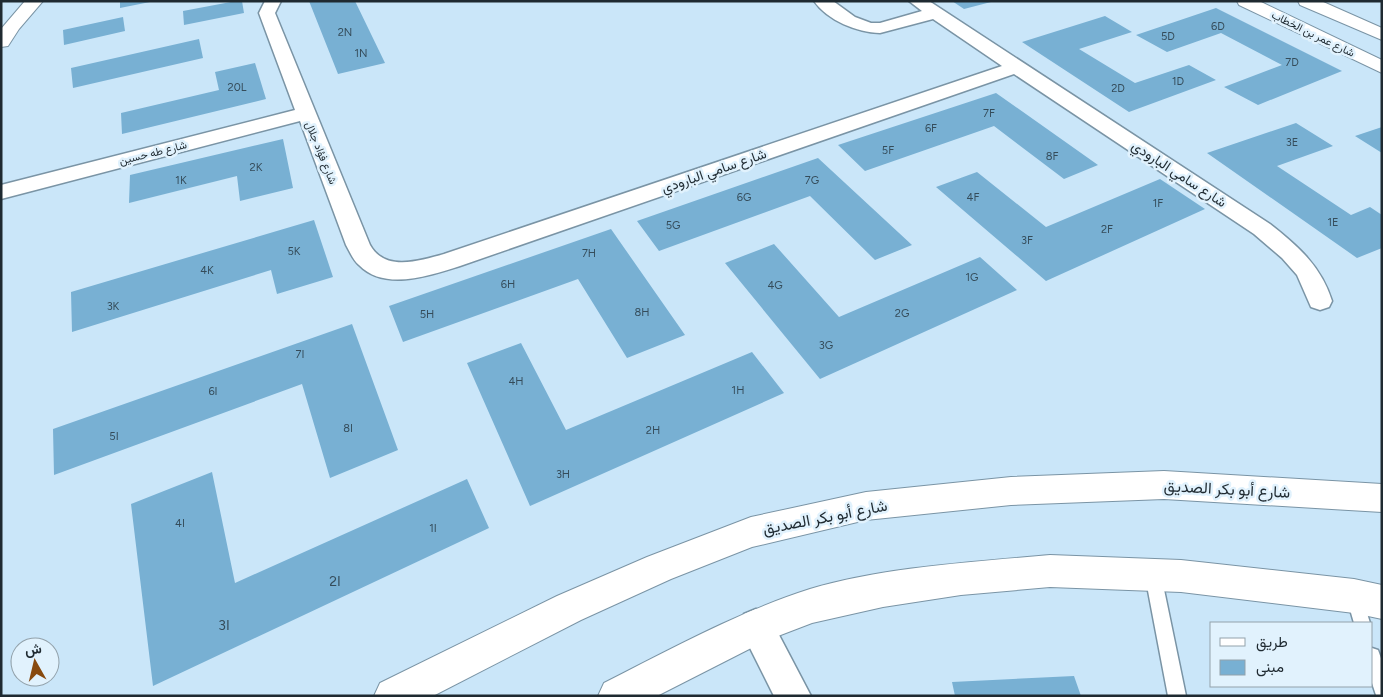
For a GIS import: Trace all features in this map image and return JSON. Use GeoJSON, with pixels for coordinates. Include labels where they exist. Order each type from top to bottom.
{"type":"FeatureCollection","features":[{"type":"Feature","properties":{"kind":"street"},"geometry":{"type":"LineString","coordinates":[[1,42],[13,25],[35,1]]}},
{"type":"Feature","properties":{"kind":"street","name":"شارع فؤاد جلال"},"geometry":{"type":"LineString","coordinates":[[273,1],[267,13],[305,114],[358,245],[369,261],[384,269],[410,271]]}},
{"type":"Feature","properties":{"kind":"street"},"geometry":{"type":"LineString","coordinates":[[822,1],[849,21],[861,27],[871,28],[935,13]]}},
{"type":"Feature","properties":{"kind":"street","name":"شارع سامي البارودي"},"geometry":{"type":"LineString","coordinates":[[918,1],[1262,229],[1291,252],[1306,268],[1316,284],[1320,301]]}},
{"type":"Feature","properties":{"kind":"street","name":"شارع عمر بن الخطاب"},"geometry":{"type":"LineString","coordinates":[[1245,1],[1382,67]]}},
{"type":"Feature","properties":{"kind":"street","name":"شارع عمر بن الخطاب"},"geometry":{"type":"LineString","coordinates":[[1306,1],[1382,35]]}},
{"type":"Feature","properties":{"kind":"street","name":"شارع سامي البارودي"},"geometry":{"type":"LineString","coordinates":[[410,271],[462,257],[1016,67]]}},
{"type":"Feature","properties":{"kind":"street","name":"شارع طه حسين"},"geometry":{"type":"LineString","coordinates":[[1,192],[305,114]]}},
{"type":"Feature","properties":{"kind":"street","name":"شارع أبو بكر الصديق"},"geometry":{"type":"LineString","coordinates":[[393,696],[569,608],[659,568],[751,532],[866,506],[1011,491],[1164,485],[1382,498]]}},
{"type":"Feature","properties":{"kind":"street"},"geometry":{"type":"LineString","coordinates":[[617,696],[756,626],[812,606],[883,590],[961,579],[1050,571],[1181,576],[1366,607]]}},
{"type":"Feature","properties":{"kind":"street"},"geometry":{"type":"LineString","coordinates":[[756,626],[793,696]]}},
{"type":"Feature","properties":{"kind":"lane"},"geometry":{"type":"LineString","coordinates":[[1153,575],[1177,696]]}},
{"type":"Feature","properties":{"kind":"lane"},"geometry":{"type":"LineString","coordinates":[[1373,659],[1382,689]]}},
{"type":"Feature","properties":{"kind":"building"},"geometry":{"type":"Polygon","coordinates":[[[120,1],[150,1],[150,2],[120,8],[120,1]]]}},
{"type":"Feature","properties":{"kind":"building"},"geometry":{"type":"Polygon","coordinates":[[[242,1],[244,13],[184,25],[183,11],[242,1]]]}},
{"type":"Feature","properties":{"kind":"building"},"geometry":{"type":"Polygon","coordinates":[[[309,1],[355,1],[385,63],[338,74],[309,1]]]}},
{"type":"Feature","properties":{"kind":"building"},"geometry":{"type":"Polygon","coordinates":[[[952,1],[991,1],[991,2],[964,9],[952,1]]]}},
{"type":"Feature","properties":{"kind":"building"},"geometry":{"type":"Polygon","coordinates":[[[1216,8],[1342,71],[1258,105],[1224,87],[1282,65],[1221,33],[1167,52],[1136,35],[1216,8]]]}},
{"type":"Feature","properties":{"kind":"building"},"geometry":{"type":"Polygon","coordinates":[[[1105,16],[1132,32],[1079,49],[1135,83],[1189,65],[1216,80],[1129,112],[1022,42],[1105,16]]]}},
{"type":"Feature","properties":{"kind":"building"},"geometry":{"type":"Polygon","coordinates":[[[123,17],[125,31],[64,45],[63,30],[123,17]]]}},
{"type":"Feature","properties":{"kind":"building"},"geometry":{"type":"Polygon","coordinates":[[[199,39],[203,58],[73,88],[71,68],[199,39]]]}},
{"type":"Feature","properties":{"kind":"building"},"geometry":{"type":"Polygon","coordinates":[[[255,63],[266,99],[122,134],[121,113],[219,90],[215,72],[255,63]]]}},
{"type":"Feature","properties":{"kind":"building"},"geometry":{"type":"Polygon","coordinates":[[[996,93],[1098,165],[1064,179],[994,126],[865,171],[838,145],[996,93]]]}},
{"type":"Feature","properties":{"kind":"building"},"geometry":{"type":"Polygon","coordinates":[[[1296,123],[1333,146],[1277,166],[1351,215],[1370,207],[1382,215],[1382,248],[1357,258],[1207,153],[1296,123]]]}},
{"type":"Feature","properties":{"kind":"building"},"geometry":{"type":"Polygon","coordinates":[[[1382,127],[1382,153],[1355,136],[1382,127]]]}},
{"type":"Feature","properties":{"kind":"building"},"geometry":{"type":"Polygon","coordinates":[[[283,139],[293,188],[240,201],[237,176],[129,203],[130,175],[283,139]]]}},
{"type":"Feature","properties":{"kind":"building"},"geometry":{"type":"Polygon","coordinates":[[[818,158],[912,245],[875,260],[810,196],[659,251],[637,221],[818,158]]]}},
{"type":"Feature","properties":{"kind":"building"},"geometry":{"type":"Polygon","coordinates":[[[977,172],[1046,227],[1160,179],[1205,209],[1046,281],[936,187],[977,172]]]}},
{"type":"Feature","properties":{"kind":"building"},"geometry":{"type":"Polygon","coordinates":[[[314,220],[333,277],[277,294],[271,270],[72,332],[71,292],[314,220]]]}},
{"type":"Feature","properties":{"kind":"building"},"geometry":{"type":"Polygon","coordinates":[[[611,229],[685,335],[627,358],[578,279],[403,342],[389,306],[611,229]]]}},
{"type":"Feature","properties":{"kind":"building"},"geometry":{"type":"Polygon","coordinates":[[[774,244],[839,317],[980,257],[1017,290],[820,379],[725,263],[774,244]]]}},
{"type":"Feature","properties":{"kind":"building"},"geometry":{"type":"Polygon","coordinates":[[[352,324],[398,450],[330,478],[302,384],[54,475],[53,429],[352,324]]]}},
{"type":"Feature","properties":{"kind":"building"},"geometry":{"type":"Polygon","coordinates":[[[521,343],[566,430],[752,352],[784,393],[530,506],[467,363],[521,343]]]}},
{"type":"Feature","properties":{"kind":"building"},"geometry":{"type":"Polygon","coordinates":[[[212,472],[235,583],[467,479],[489,528],[153,686],[131,504],[212,472]]]}},
{"type":"Feature","properties":{"kind":"building"},"geometry":{"type":"Polygon","coordinates":[[[1074,676],[1081,696],[955,696],[952,682],[1074,676]]]}}]}
